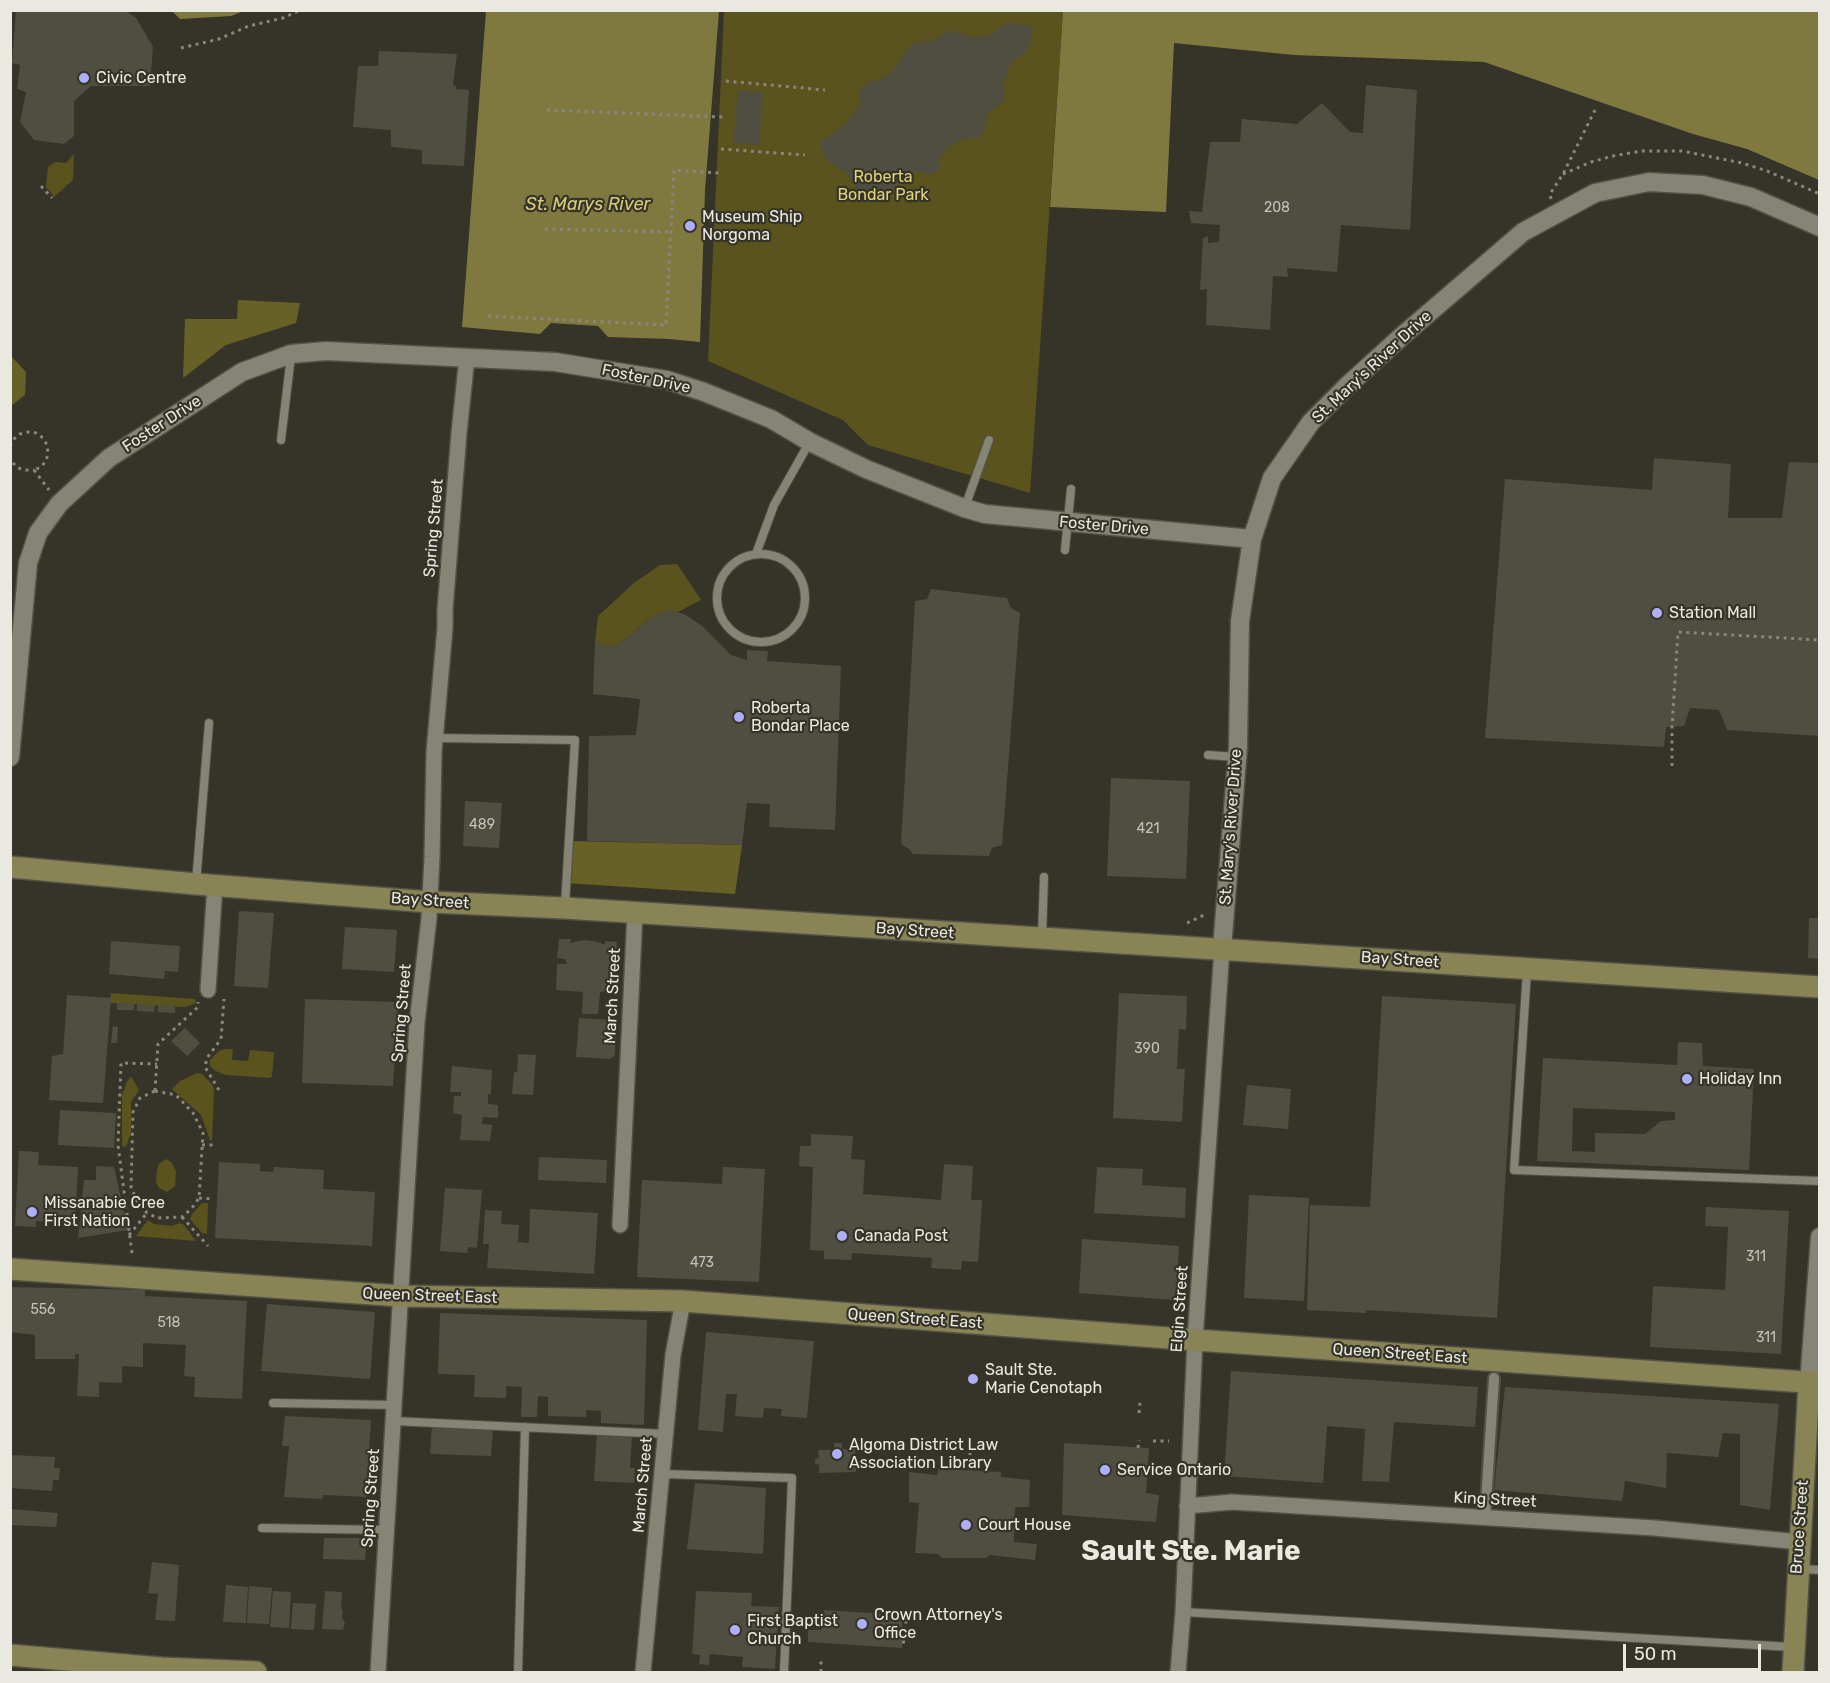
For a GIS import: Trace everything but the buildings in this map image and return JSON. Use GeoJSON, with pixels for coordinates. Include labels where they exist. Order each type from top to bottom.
{"type":"FeatureCollection","features":[{"type":"Feature","properties":{"kind":"main road","name":"Bay Street"},"geometry":{"type":"LineString","coordinates":[[10,867],[430,902],[564,908],[1820,987]]}},
{"type":"Feature","properties":{"kind":"main road","name":"Queen Street East"},"geometry":{"type":"LineString","coordinates":[[10,1269],[401,1296],[683,1301],[1195,1340],[1814,1383]]}},
{"type":"Feature","properties":{"kind":"main road","name":"Bruce Street"},"geometry":{"type":"LineString","coordinates":[[1793,1672],[1797,1569],[1814,1383]]}},
{"type":"Feature","properties":{"kind":"main road"},"geometry":{"type":"LineString","coordinates":[[10,1655],[161,1670],[256,1672]]}},
{"type":"Feature","properties":{"kind":"street","name":"St. Mary's River Drive"},"geometry":{"type":"LineString","coordinates":[[1222,949],[1237,757],[1240,621],[1252,539],[1272,478],[1311,422],[1402,336],[1523,232],[1595,193],[1648,182],[1703,185],[1751,197],[1820,227]]}},
{"type":"Feature","properties":{"kind":"street","name":"Foster Drive"},"geometry":{"type":"LineString","coordinates":[[10,757],[28,563],[38,533],[59,504],[109,458],[242,372],[291,354],[327,351],[555,362],[667,380],[771,419],[810,442],[866,469],[964,508],[985,514],[1252,539]]}},
{"type":"Feature","properties":{"kind":"street","name":"Spring Street"},"geometry":{"type":"LineString","coordinates":[[378,1672],[417,1023],[430,902],[436,738],[459,433],[467,357]]}},
{"type":"Feature","properties":{"kind":"street"},"geometry":{"type":"LineString","coordinates":[[203,994],[206,884]]}},
{"type":"Feature","properties":{"kind":"street","name":"March Street"},"geometry":{"type":"LineString","coordinates":[[620,1225],[635,913]]}},
{"type":"Feature","properties":{"kind":"street","name":"Elgin Street"},"geometry":{"type":"LineString","coordinates":[[1178,1672],[1183,1612],[1195,1340],[1222,949]]}},
{"type":"Feature","properties":{"kind":"street"},"geometry":{"type":"LineString","coordinates":[[1814,1383],[1820,1237]]}},
{"type":"Feature","properties":{"kind":"street","name":"March Street"},"geometry":{"type":"LineString","coordinates":[[643,1672],[673,1355],[683,1301]]}},
{"type":"Feature","properties":{"kind":"street"},"geometry":{"type":"LineString","coordinates":[[1485,1518],[1494,1378]]}},
{"type":"Feature","properties":{"kind":"street","name":"King Street"},"geometry":{"type":"LineString","coordinates":[[1187,1506],[1232,1502],[1655,1528],[1800,1542]]}},
{"type":"Feature","properties":{"kind":"lane"},"geometry":{"type":"LineString","coordinates":[[281,440],[291,354]]}},
{"type":"Feature","properties":{"kind":"lane"},"geometry":{"type":"LineString","coordinates":[[964,508],[989,440]]}},
{"type":"Feature","properties":{"kind":"lane"},"geometry":{"type":"LineString","coordinates":[[756,554],[774,505],[810,442]]}},
{"type":"Feature","properties":{"kind":"lane"},"geometry":{"type":"LineString","coordinates":[[1065,550],[1071,489]]}},
{"type":"Feature","properties":{"kind":"lane"},"geometry":{"type":"LineString","coordinates":[[756,554],[771,555],[785,561],[796,571],[803,584],[805,599],[802,614],[795,627],[769,642],[754,642],[740,638],[728,628],[720,616],[716,602],[718,586],[724,573],[744,557],[756,554]]}},
{"type":"Feature","properties":{"kind":"lane"},"geometry":{"type":"LineString","coordinates":[[206,884],[209,723]]}},
{"type":"Feature","properties":{"kind":"lane"},"geometry":{"type":"LineString","coordinates":[[436,738],[575,740],[564,908]]}},
{"type":"Feature","properties":{"kind":"lane"},"geometry":{"type":"LineString","coordinates":[[1208,755],[1237,757]]}},
{"type":"Feature","properties":{"kind":"lane"},"geometry":{"type":"LineString","coordinates":[[1042,938],[1044,877]]}},
{"type":"Feature","properties":{"kind":"lane"},"geometry":{"type":"LineString","coordinates":[[1527,968],[1514,1170],[1820,1181]]}},
{"type":"Feature","properties":{"kind":"lane"},"geometry":{"type":"LineString","coordinates":[[273,1403],[525,1427],[666,1434]]}},
{"type":"Feature","properties":{"kind":"lane"},"geometry":{"type":"LineString","coordinates":[[518,1672],[525,1427]]}},
{"type":"Feature","properties":{"kind":"lane"},"geometry":{"type":"LineString","coordinates":[[662,1474],[792,1478],[784,1672]]}},
{"type":"Feature","properties":{"kind":"lane"},"geometry":{"type":"LineString","coordinates":[[262,1528],[387,1530]]}},
{"type":"Feature","properties":{"kind":"lane"},"geometry":{"type":"LineString","coordinates":[[1797,1569],[1820,1570]]}},
{"type":"Feature","properties":{"kind":"lane"},"geometry":{"type":"LineString","coordinates":[[1183,1612],[1794,1647]]}},
{"type":"Feature","properties":{"kind":"path"},"geometry":{"type":"LineString","coordinates":[[181,48],[219,39],[249,26],[283,18],[300,10]]}},
{"type":"Feature","properties":{"kind":"path"},"geometry":{"type":"LineString","coordinates":[[726,81],[825,90]]}},
{"type":"Feature","properties":{"kind":"path"},"geometry":{"type":"LineString","coordinates":[[1596,108],[1563,174],[1591,162],[1613,156],[1642,151],[1682,150],[1742,163],[1820,194]]}},
{"type":"Feature","properties":{"kind":"path"},"geometry":{"type":"LineString","coordinates":[[547,110],[723,117]]}},
{"type":"Feature","properties":{"kind":"path"},"geometry":{"type":"LineString","coordinates":[[721,149],[805,155]]}},
{"type":"Feature","properties":{"kind":"path"},"geometry":{"type":"LineString","coordinates":[[488,316],[666,325],[674,170],[720,172]]}},
{"type":"Feature","properties":{"kind":"path"},"geometry":{"type":"LineString","coordinates":[[41,186],[52,198]]}},
{"type":"Feature","properties":{"kind":"path"},"geometry":{"type":"LineString","coordinates":[[545,229],[671,232]]}},
{"type":"Feature","properties":{"kind":"path"},"geometry":{"type":"LineString","coordinates":[[10,456],[18,468],[34,470],[41,467],[48,453],[43,438],[28,432],[20,434],[11,445]]}},
{"type":"Feature","properties":{"kind":"path"},"geometry":{"type":"LineString","coordinates":[[34,470],[59,504]]}},
{"type":"Feature","properties":{"kind":"path"},"geometry":{"type":"LineString","coordinates":[[1672,766],[1678,632],[1820,640]]}},
{"type":"Feature","properties":{"kind":"path"},"geometry":{"type":"LineString","coordinates":[[1187,923],[1204,915]]}},
{"type":"Feature","properties":{"kind":"path"},"geometry":{"type":"LineString","coordinates":[[155,1091],[158,1044],[198,1007],[203,994]]}},
{"type":"Feature","properties":{"kind":"path"},"geometry":{"type":"LineString","coordinates":[[219,1090],[206,1067],[207,1058],[221,1039],[224,999]]}},
{"type":"Feature","properties":{"kind":"path"},"geometry":{"type":"LineString","coordinates":[[132,1254],[117,1145],[121,1063],[157,1064]]}},
{"type":"Feature","properties":{"kind":"path"},"geometry":{"type":"LineString","coordinates":[[155,1091],[176,1095],[194,1113],[203,1133],[202,1145],[199,1198],[192,1208],[183,1217],[158,1218],[147,1213],[137,1201],[131,1187],[134,1112],[140,1098],[155,1091]]}},
{"type":"Feature","properties":{"kind":"path"},"geometry":{"type":"LineString","coordinates":[[202,1145],[216,1145]]}},
{"type":"Feature","properties":{"kind":"path"},"geometry":{"type":"LineString","coordinates":[[123,1188],[131,1187]]}},
{"type":"Feature","properties":{"kind":"path"},"geometry":{"type":"LineString","coordinates":[[199,1198],[212,1199]]}},
{"type":"Feature","properties":{"kind":"path"},"geometry":{"type":"LineString","coordinates":[[129,1235],[147,1213]]}},
{"type":"Feature","properties":{"kind":"path"},"geometry":{"type":"LineString","coordinates":[[183,1217],[208,1246]]}},
{"type":"Feature","properties":{"kind":"path"},"geometry":{"type":"LineString","coordinates":[[1139,1413],[1140,1402]]}},
{"type":"Feature","properties":{"kind":"path"},"geometry":{"type":"LineString","coordinates":[[1138,1448],[1139,1440]]}},
{"type":"Feature","properties":{"kind":"path"},"geometry":{"type":"LineString","coordinates":[[1153,1441],[1169,1441]]}},
{"type":"Feature","properties":{"kind":"path"},"geometry":{"type":"LineString","coordinates":[[970,1453],[970,1470]]}},
{"type":"Feature","properties":{"kind":"path"},"geometry":{"type":"LineString","coordinates":[[902,1642],[906,1642],[906,1617]]}},
{"type":"Feature","properties":{"kind":"path"},"geometry":{"type":"LineString","coordinates":[[821,1660],[821,1672]]}},
{"type":"Feature","properties":{"kind":"green space","name":"Roberta Bondar Park"},"geometry":{"type":"Polygon","coordinates":[[[724,11],[1063,11],[1030,493],[868,445],[843,420],[708,361],[724,11]]]}},
{"type":"Feature","properties":{"kind":"green space"},"geometry":{"type":"Polygon","coordinates":[[[74,154],[73,180],[54,197],[46,187],[48,167],[55,162],[66,163],[74,154]]]}},
{"type":"Feature","properties":{"kind":"green space"},"geometry":{"type":"Polygon","coordinates":[[[677,564],[701,600],[678,612],[671,611],[653,616],[618,645],[607,647],[595,642],[598,616],[634,583],[660,565],[677,564]]]}},
{"type":"Feature","properties":{"kind":"green space"},"geometry":{"type":"Polygon","coordinates":[[[111,993],[195,999],[196,1003],[185,1007],[110,1003],[111,993]]]}},
{"type":"Feature","properties":{"kind":"green space"},"geometry":{"type":"Polygon","coordinates":[[[233,1049],[232,1060],[248,1061],[250,1050],[274,1053],[272,1076],[270,1078],[225,1075],[216,1071],[210,1066],[210,1060],[219,1051],[233,1049]]]}},
{"type":"Feature","properties":{"kind":"green space"},"geometry":{"type":"Polygon","coordinates":[[[197,1073],[202,1074],[212,1084],[214,1090],[212,1141],[201,1115],[172,1089],[180,1081],[197,1073]]]}},
{"type":"Feature","properties":{"kind":"green space"},"geometry":{"type":"Polygon","coordinates":[[[131,1076],[139,1090],[131,1102],[131,1133],[126,1147],[122,1146],[122,1095],[131,1076]]]}},
{"type":"Feature","properties":{"kind":"green space"},"geometry":{"type":"Polygon","coordinates":[[[166,1159],[171,1162],[176,1171],[175,1186],[167,1192],[159,1188],[156,1182],[159,1164],[166,1159]]]}},
{"type":"Feature","properties":{"kind":"green space"},"geometry":{"type":"Polygon","coordinates":[[[202,1203],[208,1203],[207,1234],[202,1233],[190,1219],[202,1203]]]}},
{"type":"Feature","properties":{"kind":"green space"},"geometry":{"type":"Polygon","coordinates":[[[148,1220],[154,1224],[171,1226],[180,1223],[196,1241],[136,1236],[148,1220]]]}},
{"type":"Feature","properties":{"kind":"shaded area"},"geometry":{"type":"Polygon","coordinates":[[[238,300],[300,303],[296,323],[226,345],[183,378],[185,319],[237,319],[238,300]]]}},
{"type":"Feature","properties":{"kind":"shaded area"},"geometry":{"type":"Polygon","coordinates":[[[11,356],[26,372],[25,395],[11,406],[11,356]]]}},
{"type":"Feature","properties":{"kind":"shaded area"},"geometry":{"type":"Polygon","coordinates":[[[569,841],[742,845],[735,894],[566,883],[569,841]]]}},
{"type":"Feature","properties":{"kind":"water"},"geometry":{"type":"Polygon","coordinates":[[[172,11],[244,11],[231,16],[180,19],[172,11]]]}},
{"type":"Feature","properties":{"kind":"water","name":"St. Marys River"},"geometry":{"type":"Polygon","coordinates":[[[486,11],[719,11],[705,190],[700,342],[608,337],[598,326],[551,323],[540,334],[462,327],[486,11]]]}},
{"type":"Feature","properties":{"kind":"water"},"geometry":{"type":"Polygon","coordinates":[[[1063,11],[1819,11],[1819,180],[1747,149],[1693,134],[1484,62],[1294,55],[1174,43],[1166,212],[1050,207],[1063,11]]]}},
{"type":"Feature","properties":{"kind":"place","name":"Civic Centre"},"geometry":{"type":"Point","coordinates":[84,78]}},
{"type":"Feature","properties":{"kind":"place","name":"Museum Ship Norgoma"},"geometry":{"type":"Point","coordinates":[690,226]}},
{"type":"Feature","properties":{"kind":"place","name":"Station Mall"},"geometry":{"type":"Point","coordinates":[1657,613]}},
{"type":"Feature","properties":{"kind":"place","name":"Roberta Bondar Place"},"geometry":{"type":"Point","coordinates":[739,717]}},
{"type":"Feature","properties":{"kind":"place","name":"Holiday Inn"},"geometry":{"type":"Point","coordinates":[1687,1079]}},
{"type":"Feature","properties":{"kind":"place","name":"Missanabie Cree First Nation"},"geometry":{"type":"Point","coordinates":[32,1212]}},
{"type":"Feature","properties":{"kind":"place","name":"Canada Post"},"geometry":{"type":"Point","coordinates":[842,1236]}},
{"type":"Feature","properties":{"kind":"place","name":"Sault Ste. Marie Cenotaph"},"geometry":{"type":"Point","coordinates":[973,1379]}},
{"type":"Feature","properties":{"kind":"place","name":"Algoma District Law Association Library"},"geometry":{"type":"Point","coordinates":[837,1454]}},
{"type":"Feature","properties":{"kind":"place","name":"Service Ontario"},"geometry":{"type":"Point","coordinates":[1105,1470]}},
{"type":"Feature","properties":{"kind":"place","name":"Court House"},"geometry":{"type":"Point","coordinates":[966,1525]}},
{"type":"Feature","properties":{"kind":"place","name":"Crown Attorney's Office"},"geometry":{"type":"Point","coordinates":[862,1624]}},
{"type":"Feature","properties":{"kind":"place","name":"First Baptist Church"},"geometry":{"type":"Point","coordinates":[735,1630]}},
{"type":"Feature","properties":{"kind":"district","name":"Sault Ste. Marie"},"geometry":{"type":"Point","coordinates":[1191,1552]}}]}
